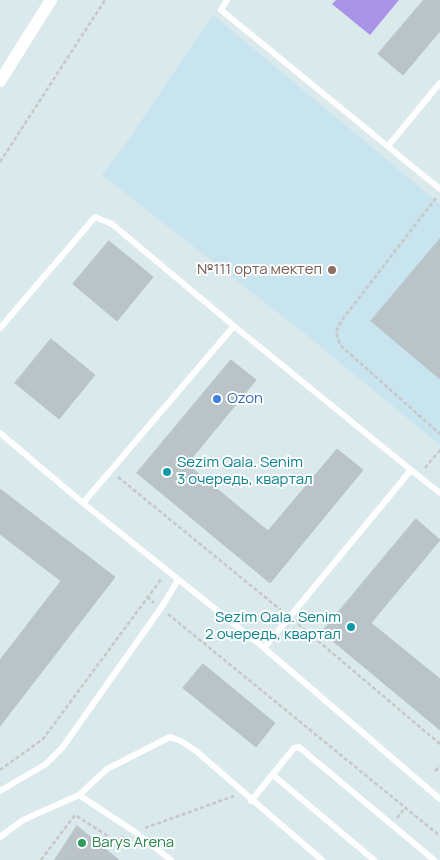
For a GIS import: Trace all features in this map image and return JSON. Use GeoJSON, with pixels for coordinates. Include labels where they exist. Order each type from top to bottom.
{"type":"FeatureCollection","features":[{"type":"Feature","properties":{"kind":"street"},"geometry":{"type":"LineString","coordinates":[[0,81],[51,0]]}},
{"type":"Feature","properties":{"kind":"lane"},"geometry":{"type":"LineString","coordinates":[[228,0],[221,10],[440,189]]}},
{"type":"Feature","properties":{"kind":"lane"},"geometry":{"type":"LineString","coordinates":[[388,146],[440,83]]}},
{"type":"Feature","properties":{"kind":"lane"},"geometry":{"type":"LineString","coordinates":[[0,328],[95,217],[112,224],[234,326],[440,493]]}},
{"type":"Feature","properties":{"kind":"lane"},"geometry":{"type":"LineString","coordinates":[[83,503],[234,326]]}},
{"type":"Feature","properties":{"kind":"lane"},"geometry":{"type":"LineString","coordinates":[[0,433],[83,503],[264,648],[440,799]]}},
{"type":"Feature","properties":{"kind":"lane"},"geometry":{"type":"LineString","coordinates":[[264,648],[411,470]]}},
{"type":"Feature","properties":{"kind":"lane"},"geometry":{"type":"LineString","coordinates":[[0,791],[46,764],[62,748],[161,608],[178,580]]}},
{"type":"Feature","properties":{"kind":"lane"},"geometry":{"type":"LineString","coordinates":[[0,837],[23,820],[79,795],[107,769],[170,737],[181,741],[196,752],[322,860]]}},
{"type":"Feature","properties":{"kind":"lane"},"geometry":{"type":"LineString","coordinates":[[251,801],[294,748],[302,749],[434,860]]}},
{"type":"Feature","properties":{"kind":"lane"},"geometry":{"type":"LineString","coordinates":[[273,775],[374,860]]}},
{"type":"Feature","properties":{"kind":"lane"},"geometry":{"type":"LineString","coordinates":[[79,795],[135,832],[171,860]]}},
{"type":"Feature","properties":{"kind":"path"},"geometry":{"type":"LineString","coordinates":[[0,162],[105,0]]}},
{"type":"Feature","properties":{"kind":"path"},"geometry":{"type":"LineString","coordinates":[[440,193],[342,320],[336,332],[340,345],[440,434]]}},
{"type":"Feature","properties":{"kind":"path"},"geometry":{"type":"LineString","coordinates":[[418,476],[440,450]]}},
{"type":"Feature","properties":{"kind":"path"},"geometry":{"type":"LineString","coordinates":[[111,471],[440,744]]}},
{"type":"Feature","properties":{"kind":"path"},"geometry":{"type":"LineString","coordinates":[[0,770],[43,739],[167,571]]}},
{"type":"Feature","properties":{"kind":"path"},"geometry":{"type":"LineString","coordinates":[[148,597],[440,836]]}},
{"type":"Feature","properties":{"kind":"path"},"geometry":{"type":"LineString","coordinates":[[435,771],[440,766]]}},
{"type":"Feature","properties":{"kind":"shaded area"},"geometry":{"type":"Polygon","coordinates":[[[336,0],[399,0],[370,35],[332,4],[336,0]]]}},
{"type":"Feature","properties":{"kind":"shaded area","name":"№111 орта мектеп"},"geometry":{"type":"Polygon","coordinates":[[[213,15],[440,204],[440,445],[309,337],[102,175],[124,146],[213,15]]]}},
{"type":"Feature","properties":{"kind":"building"},"geometry":{"type":"Polygon","coordinates":[[[424,0],[440,0],[440,31],[403,75],[378,54],[424,0]]]}},
{"type":"Feature","properties":{"kind":"building"},"geometry":{"type":"Polygon","coordinates":[[[440,239],[440,379],[371,321],[440,239]]]}},
{"type":"Feature","properties":{"kind":"building"},"geometry":{"type":"Polygon","coordinates":[[[109,241],[153,277],[117,321],[73,284],[109,241]]]}},
{"type":"Feature","properties":{"kind":"building"},"geometry":{"type":"Polygon","coordinates":[[[51,339],[95,375],[59,419],[15,383],[51,339]]]}},
{"type":"Feature","properties":{"kind":"building","name":"Sezim Qala. Senim 3 очередь, квартал"},"geometry":{"type":"Polygon","coordinates":[[[231,360],[256,380],[187,464],[268,531],[337,449],[363,470],[270,583],[137,473],[231,360]]]}},
{"type":"Feature","properties":{"kind":"building"},"geometry":{"type":"Polygon","coordinates":[[[0,489],[115,577],[0,726],[0,660],[61,581],[0,534],[0,489]]]}},
{"type":"Feature","properties":{"kind":"building","name":"Sezim Qala. Senim 2 очередь, квартал"},"geometry":{"type":"Polygon","coordinates":[[[416,519],[440,540],[371,623],[440,679],[440,730],[322,632],[416,519]]]}},
{"type":"Feature","properties":{"kind":"building"},"geometry":{"type":"Polygon","coordinates":[[[203,664],[275,723],[256,747],[183,688],[203,664]]]}},
{"type":"Feature","properties":{"kind":"building","name":"Barys Arena"},"geometry":{"type":"Polygon","coordinates":[[[77,826],[119,860],[55,860],[77,826]]]}},
{"type":"Feature","properties":{"kind":"place","name":"№111 орта мектеп"},"geometry":{"type":"Point","coordinates":[332,270]}},
{"type":"Feature","properties":{"kind":"place","name":"Ozon"},"geometry":{"type":"Point","coordinates":[217,399]}},
{"type":"Feature","properties":{"kind":"place","name":"Sezim Qala. Senim 3 очередь, квартал"},"geometry":{"type":"Point","coordinates":[167,472]}},
{"type":"Feature","properties":{"kind":"place","name":"Sezim Qala. Senim 2 очередь, квартал"},"geometry":{"type":"Point","coordinates":[351,627]}},
{"type":"Feature","properties":{"kind":"place","name":"Barys Arena"},"geometry":{"type":"Point","coordinates":[82,843]}}]}
